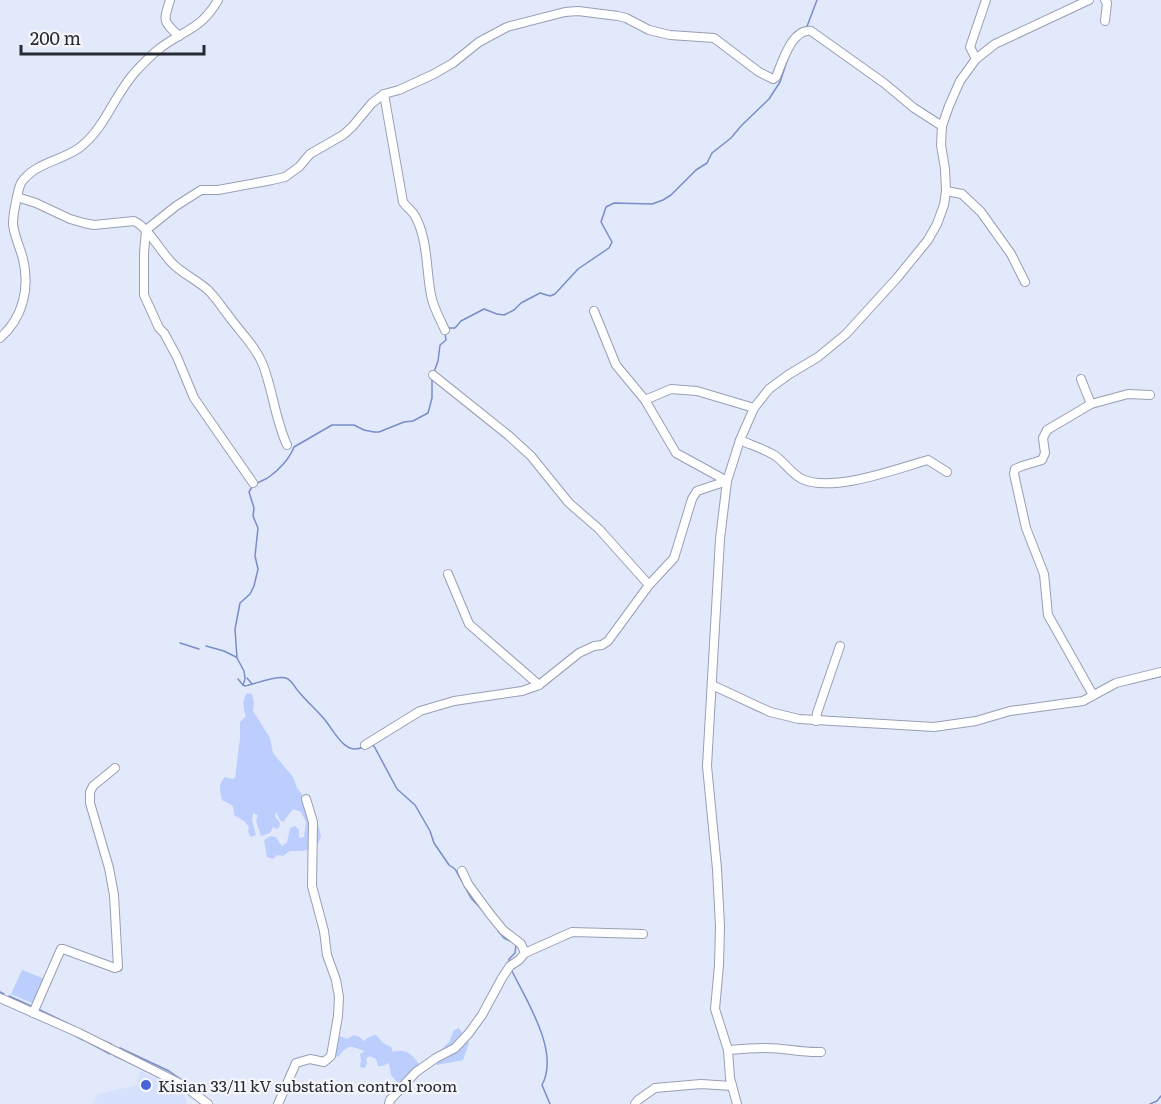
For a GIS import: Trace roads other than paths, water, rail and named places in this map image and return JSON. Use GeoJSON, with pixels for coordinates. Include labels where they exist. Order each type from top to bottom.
{"type":"FeatureCollection","features":[{"type":"Feature","properties":{"kind":"street"},"geometry":{"type":"LineString","coordinates":[[170,0],[165,16],[166,24],[180,36]]}},
{"type":"Feature","properties":{"kind":"street"},"geometry":{"type":"LineString","coordinates":[[0,338],[19,314],[26,294],[23,259],[16,240],[14,224],[14,208],[20,185],[37,168],[78,149],[86,142],[98,130],[127,82],[160,48],[207,17],[218,0]]}},
{"type":"Feature","properties":{"kind":"street"},"geometry":{"type":"LineString","coordinates":[[976,59],[970,47],[986,0]]}},
{"type":"Feature","properties":{"kind":"street"},"geometry":{"type":"LineString","coordinates":[[737,1104],[732,1086],[728,1050],[716,1009],[720,926],[707,766],[720,539],[727,481],[740,440],[754,408],[769,389],[818,357],[846,334],[928,240],[944,206],[946,190],[941,145],[942,126],[960,81],[976,59],[1002,40],[1089,0]]}},
{"type":"Feature","properties":{"kind":"street"},"geometry":{"type":"LineString","coordinates":[[1105,0],[1107,3],[1106,21]]}},
{"type":"Feature","properties":{"kind":"street"},"geometry":{"type":"LineString","coordinates":[[253,483],[194,398],[177,357],[159,328],[144,295],[146,230],[201,190],[218,190],[285,177],[299,167],[310,154],[343,135],[372,103],[384,94],[399,90],[434,74],[453,63],[479,42],[507,27],[565,12],[578,11],[626,18],[649,30],[670,35],[714,38],[759,72],[773,79],[791,44],[802,32],[811,31],[892,89],[914,108],[942,126]]}},
{"type":"Feature","properties":{"kind":"street"},"geometry":{"type":"LineString","coordinates":[[384,94],[403,202],[415,216],[421,231],[431,298],[445,330]]}},
{"type":"Feature","properties":{"kind":"street"},"geometry":{"type":"LineString","coordinates":[[946,190],[962,195],[981,212],[1011,254],[1025,282]]}},
{"type":"Feature","properties":{"kind":"street"},"geometry":{"type":"LineString","coordinates":[[17,197],[84,223],[94,225],[129,221],[137,222],[146,230],[173,264],[214,296],[255,349],[262,364],[276,417],[287,445]]}},
{"type":"Feature","properties":{"kind":"street"},"geometry":{"type":"LineString","coordinates":[[594,311],[616,365],[645,400],[676,453],[727,481]]}},
{"type":"Feature","properties":{"kind":"street"},"geometry":{"type":"LineString","coordinates":[[433,375],[531,456],[569,503],[600,529],[649,585]]}},
{"type":"Feature","properties":{"kind":"street"},"geometry":{"type":"LineString","coordinates":[[1081,379],[1091,404]]}},
{"type":"Feature","properties":{"kind":"street"},"geometry":{"type":"LineString","coordinates":[[645,400],[672,389],[697,391],[754,408]]}},
{"type":"Feature","properties":{"kind":"street"},"geometry":{"type":"LineString","coordinates":[[1093,695],[1048,615],[1044,574],[1026,528],[1014,474],[1015,469],[1042,460],[1045,453],[1043,438],[1047,430],[1091,404],[1128,394],[1150,395]]}},
{"type":"Feature","properties":{"kind":"street"},"geometry":{"type":"LineString","coordinates":[[740,440],[774,455],[800,478],[818,484],[867,477],[928,460],[947,471]]}},
{"type":"Feature","properties":{"kind":"street"},"geometry":{"type":"LineString","coordinates":[[365,745],[420,711],[454,701],[522,691],[539,684],[579,653],[608,641],[649,585],[674,558],[692,499],[697,491],[727,481]]}},
{"type":"Feature","properties":{"kind":"street"},"geometry":{"type":"LineString","coordinates":[[448,574],[469,624],[539,684]]}},
{"type":"Feature","properties":{"kind":"street"},"geometry":{"type":"LineString","coordinates":[[816,721],[840,646]]}},
{"type":"Feature","properties":{"kind":"street"},"geometry":{"type":"LineString","coordinates":[[712,685],[770,712],[799,719],[934,727],[976,721],[1010,711],[1083,701],[1116,683],[1161,672]]}},
{"type":"Feature","properties":{"kind":"street"},"geometry":{"type":"LineString","coordinates":[[33,1013],[61,949],[115,968],[118,967],[114,895],[109,868],[90,803],[90,792],[93,786],[115,768]]}},
{"type":"Feature","properties":{"kind":"street"},"geometry":{"type":"LineString","coordinates":[[278,1104],[296,1063],[310,1059],[324,1062],[332,1056],[338,1016],[339,997],[336,980],[327,955],[324,931],[312,886],[313,822],[306,799]]}},
{"type":"Feature","properties":{"kind":"street"},"geometry":{"type":"LineString","coordinates":[[462,871],[468,884],[489,914],[503,930],[521,944],[525,952]]}},
{"type":"Feature","properties":{"kind":"street"},"geometry":{"type":"LineString","coordinates":[[389,1104],[390,1100],[416,1072],[455,1048],[470,1033],[510,966],[525,952],[572,933],[643,934]]}},
{"type":"Feature","properties":{"kind":"street"},"geometry":{"type":"LineString","coordinates":[[0,998],[183,1085],[208,1104]]}},
{"type":"Feature","properties":{"kind":"street"},"geometry":{"type":"LineString","coordinates":[[728,1050],[766,1048],[806,1053],[821,1052]]}},
{"type":"Feature","properties":{"kind":"street"},"geometry":{"type":"LineString","coordinates":[[635,1104],[656,1088],[701,1084],[732,1086]]}},
{"type":"Feature","properties":{"kind":"waterway"},"geometry":{"type":"LineString","coordinates":[[806,29],[817,0]]}},
{"type":"Feature","properties":{"kind":"waterway"},"geometry":{"type":"LineString","coordinates":[[448,328],[455,328],[461,321],[484,309],[504,315],[540,293],[550,296],[555,294],[578,269],[609,248],[612,242],[601,222],[606,207],[614,203],[652,204],[671,195],[696,170],[707,163],[712,153],[731,138],[769,99],[780,82],[789,55]]}},
{"type":"Feature","properties":{"kind":"waterway"},"geometry":{"type":"LineString","coordinates":[[434,372],[440,345],[446,340],[445,333]]}},
{"type":"Feature","properties":{"kind":"waterway"},"geometry":{"type":"LineString","coordinates":[[256,484],[269,477],[280,467],[294,447],[332,425],[354,425],[364,430],[379,432],[404,422],[413,421],[428,413],[432,398],[432,380]]}},
{"type":"Feature","properties":{"kind":"waterway"},"geometry":{"type":"LineString","coordinates":[[252,487],[249,492],[254,508],[253,516],[258,528],[255,556],[258,569],[250,594],[240,603],[235,629],[237,658],[244,671],[243,685],[282,677],[288,679],[345,745],[357,749],[363,747]]}},
{"type":"Feature","properties":{"kind":"waterway"},"geometry":{"type":"LineString","coordinates":[[180,643],[199,649]]}},
{"type":"Feature","properties":{"kind":"waterway"},"geometry":{"type":"LineString","coordinates":[[206,646],[236,657]]}},
{"type":"Feature","properties":{"kind":"waterway"},"geometry":{"type":"LineString","coordinates":[[247,678],[252,684]]}},
{"type":"Feature","properties":{"kind":"waterway"},"geometry":{"type":"LineString","coordinates":[[238,679],[243,685]]}},
{"type":"Feature","properties":{"kind":"waterway"},"geometry":{"type":"LineString","coordinates":[[370,745],[374,746],[397,789],[415,805],[434,843],[449,865],[455,869],[471,898],[483,911]]}},
{"type":"Feature","properties":{"kind":"waterway"},"geometry":{"type":"LineString","coordinates":[[498,928],[504,938],[510,941]]}},
{"type":"Feature","properties":{"kind":"waterway"},"geometry":{"type":"LineString","coordinates":[[509,964],[509,959],[515,953],[516,944]]}},
{"type":"Feature","properties":{"kind":"waterway"},"geometry":{"type":"LineString","coordinates":[[512,971],[533,1012],[544,1043],[547,1058],[542,1085],[550,1104]]}},
{"type":"Feature","properties":{"kind":"waterway"},"geometry":{"type":"LineString","coordinates":[[0,992],[4,994]]}},
{"type":"Feature","properties":{"kind":"waterway"},"geometry":{"type":"LineString","coordinates":[[9,996],[33,1007]]}},
{"type":"Feature","properties":{"kind":"waterway"},"geometry":{"type":"LineString","coordinates":[[38,1009],[75,1027]]}},
{"type":"Feature","properties":{"kind":"waterway"},"geometry":{"type":"LineString","coordinates":[[68,1032],[83,1040]]}},
{"type":"Feature","properties":{"kind":"waterway"},"geometry":{"type":"LineString","coordinates":[[101,1040],[111,1044]]}},
{"type":"Feature","properties":{"kind":"waterway"},"geometry":{"type":"LineString","coordinates":[[86,1041],[110,1054]]}},
{"type":"Feature","properties":{"kind":"waterway"},"geometry":{"type":"LineString","coordinates":[[120,1048],[169,1071],[199,1092]]}},
{"type":"Feature","properties":{"kind":"waterway"},"geometry":{"type":"LineString","coordinates":[[115,1056],[135,1065]]}},
{"type":"Feature","properties":{"kind":"waterway"},"geometry":{"type":"LineString","coordinates":[[1150,1104],[1161,1096]]}},
{"type":"Feature","properties":{"kind":"place","name":"Kisian 33/11 kV substation control room"},"geometry":{"type":"Point","coordinates":[146,1085]}}]}
